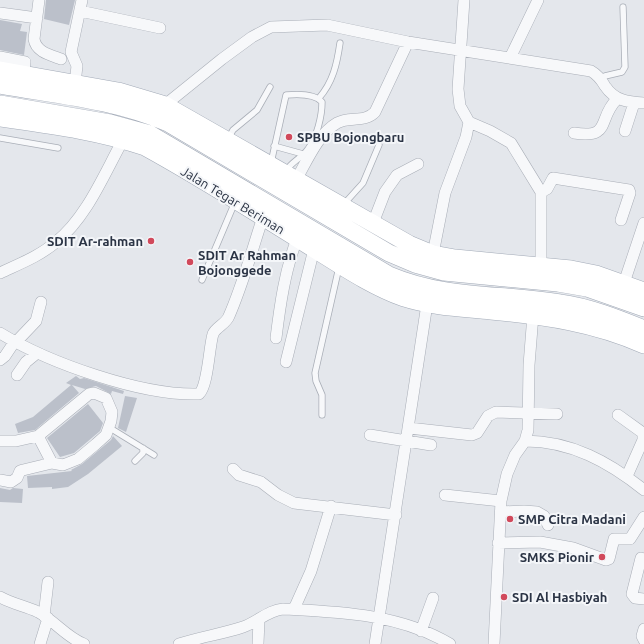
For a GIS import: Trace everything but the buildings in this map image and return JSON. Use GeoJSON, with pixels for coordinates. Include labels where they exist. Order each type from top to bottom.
{"type":"FeatureCollection","features":[{"type":"Feature","properties":{"kind":"main road"},"geometry":{"type":"LineString","coordinates":[[0,70],[125,92],[165,105],[227,140],[248,161],[270,165],[409,244],[433,254],[541,266],[596,274],[644,291]]}},
{"type":"Feature","properties":{"kind":"main road"},"geometry":{"type":"LineString","coordinates":[[0,85],[80,98],[143,112],[248,161],[389,253],[416,264],[462,274],[513,278],[587,288],[644,308]]}},
{"type":"Feature","properties":{"kind":"main road"},"geometry":{"type":"LineString","coordinates":[[77,117],[80,98]]}},
{"type":"Feature","properties":{"kind":"main road","name":"Jalan Tegar Beriman"},"geometry":{"type":"LineString","coordinates":[[0,104],[110,123],[150,134],[262,217],[340,265],[383,289],[428,304],[533,315],[575,322],[608,330],[644,332]]}},
{"type":"Feature","properties":{"kind":"main road","name":"Jalan Tegar Beriman"},"geometry":{"type":"LineString","coordinates":[[0,118],[84,131],[123,140],[156,153],[389,275],[410,284],[451,293],[559,303],[610,315],[644,332]]}},
{"type":"Feature","properties":{"kind":"main road"},"geometry":{"type":"LineString","coordinates":[[488,261],[513,278]]}},
{"type":"Feature","properties":{"kind":"street"},"geometry":{"type":"LineString","coordinates":[[39,0],[34,39],[35,45],[39,50],[61,60]]}},
{"type":"Feature","properties":{"kind":"street"},"geometry":{"type":"LineString","coordinates":[[464,0],[458,89],[460,106],[469,122],[511,143],[541,192],[541,266]]}},
{"type":"Feature","properties":{"kind":"street"},"geometry":{"type":"LineString","coordinates":[[510,58],[538,0]]}},
{"type":"Feature","properties":{"kind":"street"},"geometry":{"type":"LineString","coordinates":[[75,82],[77,66],[71,52],[81,5],[160,28]]}},
{"type":"Feature","properties":{"kind":"street"},"geometry":{"type":"LineString","coordinates":[[0,13],[37,18]]}},
{"type":"Feature","properties":{"kind":"street"},"geometry":{"type":"LineString","coordinates":[[165,105],[252,37],[271,28],[327,25],[408,42],[590,71],[598,75],[617,99],[639,103],[625,131]]}},
{"type":"Feature","properties":{"kind":"street"},"geometry":{"type":"LineString","coordinates":[[290,177],[310,155],[328,130],[338,122],[368,118],[374,112],[408,42]]}},
{"type":"Feature","properties":{"kind":"street"},"geometry":{"type":"LineString","coordinates":[[54,79],[61,60],[71,52]]}},
{"type":"Feature","properties":{"kind":"street"},"geometry":{"type":"LineString","coordinates":[[0,57],[25,62],[24,74]]}},
{"type":"Feature","properties":{"kind":"street"},"geometry":{"type":"LineString","coordinates":[[574,133],[589,135],[596,134],[601,129],[612,104],[617,99]]}},
{"type":"Feature","properties":{"kind":"street"},"geometry":{"type":"LineString","coordinates":[[433,254],[445,193],[466,137],[469,122]]}},
{"type":"Feature","properties":{"kind":"street"},"geometry":{"type":"LineString","coordinates":[[0,273],[42,252],[56,242],[71,228],[95,191],[123,140]]}},
{"type":"Feature","properties":{"kind":"street"},"geometry":{"type":"LineString","coordinates":[[373,223],[385,192],[397,175],[418,164]]}},
{"type":"Feature","properties":{"kind":"street"},"geometry":{"type":"LineString","coordinates":[[541,192],[547,189],[553,178],[629,190],[630,193],[621,220]]}},
{"type":"Feature","properties":{"kind":"street"},"geometry":{"type":"LineString","coordinates":[[0,333],[37,352],[126,385],[164,391],[199,394],[202,392],[206,375],[213,334],[228,319],[249,261],[262,217]]}},
{"type":"Feature","properties":{"kind":"street"},"geometry":{"type":"LineString","coordinates":[[624,283],[644,223]]}},
{"type":"Feature","properties":{"kind":"street"},"geometry":{"type":"LineString","coordinates":[[276,338],[279,307],[292,252],[297,239]]}},
{"type":"Feature","properties":{"kind":"street"},"geometry":{"type":"LineString","coordinates":[[286,362],[314,249]]}},
{"type":"Feature","properties":{"kind":"street"},"geometry":{"type":"LineString","coordinates":[[0,360],[5,356],[15,341],[36,321],[41,302]]}},
{"type":"Feature","properties":{"kind":"street"},"geometry":{"type":"LineString","coordinates":[[375,644],[428,304]]}},
{"type":"Feature","properties":{"kind":"street"},"geometry":{"type":"LineString","coordinates":[[494,644],[497,609],[498,543],[501,506],[507,474],[515,455],[525,441],[530,413],[529,366],[533,315]]}},
{"type":"Feature","properties":{"kind":"street"},"geometry":{"type":"LineString","coordinates":[[17,375],[26,362],[37,352]]}},
{"type":"Feature","properties":{"kind":"street"},"geometry":{"type":"LineString","coordinates":[[0,441],[16,441],[38,436],[89,394],[94,393],[106,398],[110,405],[112,412],[110,428],[106,435],[78,459],[63,465],[52,462],[20,471],[17,478],[12,482],[0,480]]}},
{"type":"Feature","properties":{"kind":"street"},"geometry":{"type":"LineString","coordinates":[[409,428],[472,434],[477,433],[488,416],[496,412],[557,414]]}},
{"type":"Feature","properties":{"kind":"street"},"geometry":{"type":"LineString","coordinates":[[618,414],[643,434],[643,440],[627,476]]}},
{"type":"Feature","properties":{"kind":"street"},"geometry":{"type":"LineString","coordinates":[[370,435],[431,445]]}},
{"type":"Feature","properties":{"kind":"street"},"geometry":{"type":"LineString","coordinates":[[38,436],[52,462]]}},
{"type":"Feature","properties":{"kind":"street"},"geometry":{"type":"LineString","coordinates":[[525,441],[555,442],[573,447],[611,465],[644,490]]}},
{"type":"Feature","properties":{"kind":"street"},"geometry":{"type":"LineString","coordinates":[[233,469],[239,474],[261,482],[287,500],[294,503],[331,506],[338,509],[396,515]]}},
{"type":"Feature","properties":{"kind":"street"},"geometry":{"type":"LineString","coordinates":[[445,495],[537,512],[544,516],[548,525]]}},
{"type":"Feature","properties":{"kind":"street"},"geometry":{"type":"LineString","coordinates":[[294,610],[311,571],[331,506]]}},
{"type":"Feature","properties":{"kind":"street"},"geometry":{"type":"LineString","coordinates":[[498,543],[540,542],[567,547],[606,560],[609,559],[614,540],[630,539],[644,517]]}},
{"type":"Feature","properties":{"kind":"street"},"geometry":{"type":"LineString","coordinates":[[641,558],[632,594],[635,598],[644,599]]}},
{"type":"Feature","properties":{"kind":"street"},"geometry":{"type":"LineString","coordinates":[[40,644],[46,617],[48,582]]}},
{"type":"Feature","properties":{"kind":"street"},"geometry":{"type":"LineString","coordinates":[[0,597],[12,604],[37,612],[46,617],[76,641],[84,644]]}},
{"type":"Feature","properties":{"kind":"street"},"geometry":{"type":"LineString","coordinates":[[421,631],[433,598]]}},
{"type":"Feature","properties":{"kind":"street"},"geometry":{"type":"LineString","coordinates":[[179,644],[259,620],[272,611],[294,610],[380,618],[435,636],[450,644]]}},
{"type":"Feature","properties":{"kind":"street"},"geometry":{"type":"LineString","coordinates":[[258,644],[259,620]]}},
{"type":"Feature","properties":{"kind":"street"},"geometry":{"type":"LineString","coordinates":[[644,629],[642,636],[644,640]]}},
{"type":"Feature","properties":{"kind":"street"},"geometry":{"type":"LineString","coordinates":[[221,644],[222,632]]}},
{"type":"Feature","properties":{"kind":"lane"},"geometry":{"type":"LineString","coordinates":[[602,80],[605,76],[622,72],[625,67],[623,7]]}},
{"type":"Feature","properties":{"kind":"lane"},"geometry":{"type":"LineString","coordinates":[[319,98],[328,88],[333,76],[340,43]]}},
{"type":"Feature","properties":{"kind":"lane"},"geometry":{"type":"LineString","coordinates":[[227,140],[233,130],[257,110],[263,102],[270,87]]}},
{"type":"Feature","properties":{"kind":"lane"},"geometry":{"type":"LineString","coordinates":[[270,165],[286,95],[292,94],[319,98]]}},
{"type":"Feature","properties":{"kind":"lane"},"geometry":{"type":"LineString","coordinates":[[290,177],[289,166],[308,149],[315,134],[322,112],[322,102],[319,98]]}},
{"type":"Feature","properties":{"kind":"lane"},"geometry":{"type":"LineString","coordinates":[[0,138],[58,148]]}},
{"type":"Feature","properties":{"kind":"lane"},"geometry":{"type":"LineString","coordinates":[[342,206],[363,183],[380,145]]}},
{"type":"Feature","properties":{"kind":"lane"},"geometry":{"type":"LineString","coordinates":[[274,146],[303,154]]}},
{"type":"Feature","properties":{"kind":"lane"},"geometry":{"type":"LineString","coordinates":[[202,280],[232,194]]}},
{"type":"Feature","properties":{"kind":"lane"},"geometry":{"type":"LineString","coordinates":[[322,414],[322,395],[316,381],[315,373],[340,265]]}},
{"type":"Feature","properties":{"kind":"lane"},"geometry":{"type":"LineString","coordinates":[[110,428],[154,454]]}},
{"type":"Feature","properties":{"kind":"lane"},"geometry":{"type":"LineString","coordinates":[[135,461],[143,453],[143,448]]}},
{"type":"Feature","properties":{"kind":"place","name":"SPBU Bojongbaru"},"geometry":{"type":"Point","coordinates":[289,137]}},
{"type":"Feature","properties":{"kind":"place","name":"SDIT Ar-rahman"},"geometry":{"type":"Point","coordinates":[151,241]}},
{"type":"Feature","properties":{"kind":"place","name":"SDIT Ar Rahman Bojonggede"},"geometry":{"type":"Point","coordinates":[190,262]}},
{"type":"Feature","properties":{"kind":"place","name":"SMP Citra Madani"},"geometry":{"type":"Point","coordinates":[510,519]}},
{"type":"Feature","properties":{"kind":"place","name":"SMKS Pionir"},"geometry":{"type":"Point","coordinates":[602,557]}},
{"type":"Feature","properties":{"kind":"place","name":"SDI Al Hasbiyah"},"geometry":{"type":"Point","coordinates":[504,597]}}]}
